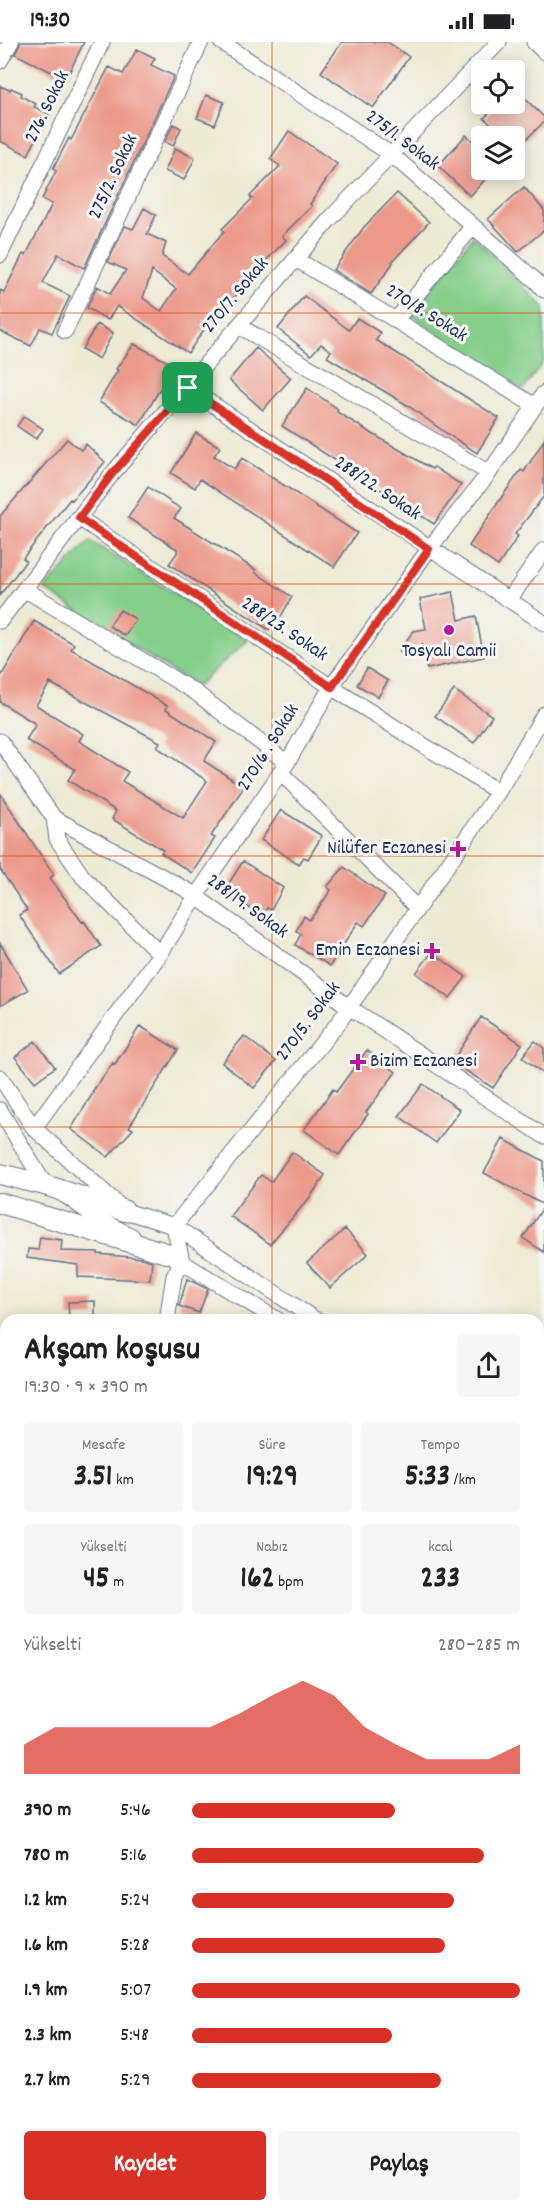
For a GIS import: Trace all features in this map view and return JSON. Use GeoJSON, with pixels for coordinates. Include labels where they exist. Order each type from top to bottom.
{"type":"FeatureCollection","features":[{"type":"Feature","properties":{"kind":"main road"},"geometry":{"type":"LineString","coordinates":[[0,1174],[45,1185],[125,1210]]}},
{"type":"Feature","properties":{"kind":"main road"},"geometry":{"type":"LineString","coordinates":[[0,1203],[174,1257]]}},
{"type":"Feature","properties":{"kind":"street"},"geometry":{"type":"LineString","coordinates":[[0,61],[11,42]]}},
{"type":"Feature","properties":{"kind":"street","name":"276. Sokak"},"geometry":{"type":"LineString","coordinates":[[0,255],[102,42]]}},
{"type":"Feature","properties":{"kind":"street","name":"275/2. Sokak"},"geometry":{"type":"LineString","coordinates":[[65,331],[201,42]]}},
{"type":"Feature","properties":{"kind":"street","name":"275/1. Sokak"},"geometry":{"type":"LineString","coordinates":[[221,42],[392,155],[544,290]]}},
{"type":"Feature","properties":{"kind":"street","name":"270/7. Sokak"},"geometry":{"type":"LineString","coordinates":[[0,621],[112,474],[188,388],[329,220],[499,42]]}},
{"type":"Feature","properties":{"kind":"street"},"geometry":{"type":"LineString","coordinates":[[534,42],[544,52]]}},
{"type":"Feature","properties":{"kind":"street"},"geometry":{"type":"LineString","coordinates":[[396,320],[473,226]]}},
{"type":"Feature","properties":{"kind":"street","name":"270/8. Sokak"},"geometry":{"type":"LineString","coordinates":[[296,259],[396,320],[540,399]]}},
{"type":"Feature","properties":{"kind":"street"},"geometry":{"type":"LineString","coordinates":[[239,326],[489,472]]}},
{"type":"Feature","properties":{"kind":"street","name":"288/22. Sokak"},"geometry":{"type":"LineString","coordinates":[[188,388],[544,623]]}},
{"type":"Feature","properties":{"kind":"street","name":"270/6 . Sokak"},"geometry":{"type":"LineString","coordinates":[[34,1128],[160,954],[196,896],[284,768],[332,687],[429,549],[489,472],[540,399]]}},
{"type":"Feature","properties":{"kind":"street","name":"288/23. Sokak"},"geometry":{"type":"LineString","coordinates":[[79,518],[332,687],[498,792]]}},
{"type":"Feature","properties":{"kind":"street"},"geometry":{"type":"LineString","coordinates":[[509,600],[544,550]]}},
{"type":"Feature","properties":{"kind":"street"},"geometry":{"type":"LineString","coordinates":[[24,589],[195,692],[284,768],[417,908]]}},
{"type":"Feature","properties":{"kind":"street","name":"270/5. Sokak"},"geometry":{"type":"LineString","coordinates":[[174,1226],[349,1007],[498,792],[544,714]]}},
{"type":"Feature","properties":{"kind":"street","name":"288/19. Sokak"},"geometry":{"type":"LineString","coordinates":[[0,741],[54,818],[196,896],[349,1007],[544,1136]]}},
{"type":"Feature","properties":{"kind":"street"},"geometry":{"type":"LineString","coordinates":[[54,818],[57,839],[83,877],[160,954]]}},
{"type":"Feature","properties":{"kind":"street"},"geometry":{"type":"LineString","coordinates":[[0,1077],[34,1128],[125,1210],[174,1226],[307,1314]]}},
{"type":"Feature","properties":{"kind":"street"},"geometry":{"type":"LineString","coordinates":[[0,1110],[45,1185],[66,1196],[98,1219],[174,1257],[268,1314]]}},
{"type":"Feature","properties":{"kind":"street"},"geometry":{"type":"LineString","coordinates":[[168,1314],[174,1276],[174,1226]]}},
{"type":"Feature","properties":{"kind":"green space"},"geometry":{"type":"Polygon","coordinates":[[[473,236],[544,307],[544,361],[523,390],[411,315],[473,236]]]}},
{"type":"Feature","properties":{"kind":"green space"},"geometry":{"type":"Polygon","coordinates":[[[90,541],[248,640],[197,686],[190,683],[44,589],[90,541]]]}},
{"type":"Feature","properties":{"kind":"building"},"geometry":{"type":"Polygon","coordinates":[[[21,42],[84,42],[66,79],[15,54],[21,42]]]}},
{"type":"Feature","properties":{"kind":"building"},"geometry":{"type":"Polygon","coordinates":[[[342,42],[388,42],[409,57],[373,108],[321,72],[342,42]]]}},
{"type":"Feature","properties":{"kind":"building"},"geometry":{"type":"Polygon","coordinates":[[[137,49],[155,58],[151,65],[174,76],[84,268],[58,254],[43,283],[70,296],[52,333],[40,328],[31,346],[0,331],[0,290],[4,292],[52,204],[42,199],[56,171],[53,169],[69,138],[71,140],[109,67],[123,74],[137,49]]]}},
{"type":"Feature","properties":{"kind":"building"},"geometry":{"type":"Polygon","coordinates":[[[0,86],[22,93],[21,96],[36,104],[34,107],[49,114],[28,155],[0,141],[0,86]]]}},
{"type":"Feature","properties":{"kind":"building"},"geometry":{"type":"Polygon","coordinates":[[[206,95],[224,102],[215,125],[197,118],[206,95]]]}},
{"type":"Feature","properties":{"kind":"building"},"geometry":{"type":"Polygon","coordinates":[[[525,99],[544,117],[544,122],[525,140],[525,126],[492,126],[484,118],[488,114],[525,114],[525,99]]]}},
{"type":"Feature","properties":{"kind":"building"},"geometry":{"type":"Polygon","coordinates":[[[173,124],[181,128],[173,146],[165,142],[173,124]]]}},
{"type":"Feature","properties":{"kind":"building"},"geometry":{"type":"Polygon","coordinates":[[[289,131],[337,164],[310,204],[312,206],[282,236],[286,240],[233,299],[211,332],[205,328],[188,353],[117,306],[108,320],[87,308],[97,286],[110,294],[126,270],[108,262],[125,226],[133,229],[144,208],[156,215],[147,234],[166,243],[162,256],[188,274],[224,231],[222,229],[252,199],[250,196],[280,166],[270,159],[289,131]],[[152,271],[143,298],[161,311],[176,289],[152,271]]]}},
{"type":"Feature","properties":{"kind":"building"},"geometry":{"type":"Polygon","coordinates":[[[466,135],[471,139],[471,180],[485,180],[470,196],[438,166],[466,135]]]}},
{"type":"Feature","properties":{"kind":"building"},"geometry":{"type":"Polygon","coordinates":[[[175,148],[195,158],[184,180],[165,171],[175,148]]]}},
{"type":"Feature","properties":{"kind":"building"},"geometry":{"type":"Polygon","coordinates":[[[524,187],[544,210],[544,230],[518,252],[488,219],[524,187]]]}},
{"type":"Feature","properties":{"kind":"building"},"geometry":{"type":"Polygon","coordinates":[[[397,193],[429,222],[392,262],[371,294],[333,270],[364,227],[397,193]]]}},
{"type":"Feature","properties":{"kind":"building"},"geometry":{"type":"Polygon","coordinates":[[[304,296],[349,330],[357,318],[381,333],[376,340],[499,418],[477,453],[407,405],[327,357],[331,351],[321,344],[311,355],[278,329],[304,296]]]}},
{"type":"Feature","properties":{"kind":"building"},"geometry":{"type":"Polygon","coordinates":[[[97,324],[113,333],[99,359],[82,349],[97,324]]]}},
{"type":"Feature","properties":{"kind":"building"},"geometry":{"type":"Polygon","coordinates":[[[134,344],[174,365],[139,425],[99,402],[118,370],[116,369],[134,344]]]}},
{"type":"Feature","properties":{"kind":"building"},"geometry":{"type":"Polygon","coordinates":[[[256,348],[291,378],[263,410],[229,380],[256,348]]]}},
{"type":"Feature","properties":{"kind":"building"},"geometry":{"type":"Polygon","coordinates":[[[307,388],[338,409],[337,412],[432,469],[434,467],[461,485],[434,524],[282,426],[307,388]]]}},
{"type":"Feature","properties":{"kind":"building"},"geometry":{"type":"Polygon","coordinates":[[[24,416],[43,429],[36,439],[17,426],[24,416]]]}},
{"type":"Feature","properties":{"kind":"building"},"geometry":{"type":"Polygon","coordinates":[[[196,433],[220,447],[214,456],[234,469],[242,458],[357,533],[334,567],[200,479],[195,488],[171,473],[196,433]]]}},
{"type":"Feature","properties":{"kind":"building"},"geometry":{"type":"Polygon","coordinates":[[[67,439],[81,450],[86,444],[105,462],[72,500],[70,499],[23,558],[26,561],[0,595],[0,516],[67,439]]]}},
{"type":"Feature","properties":{"kind":"building"},"geometry":{"type":"Polygon","coordinates":[[[544,440],[544,496],[515,534],[518,536],[498,566],[469,546],[521,470],[524,472],[544,440]]]}},
{"type":"Feature","properties":{"kind":"building"},"geometry":{"type":"Polygon","coordinates":[[[148,487],[181,509],[174,518],[256,570],[255,572],[292,597],[280,618],[278,616],[269,630],[169,564],[177,553],[177,549],[128,518],[148,487]]]}},
{"type":"Feature","properties":{"kind":"building","name":"Tosyalı Camii"},"geometry":{"type":"Polygon","coordinates":[[[453,592],[459,620],[476,616],[484,657],[427,669],[422,644],[410,660],[399,652],[413,631],[426,629],[420,599],[453,592]]]}},
{"type":"Feature","properties":{"kind":"building"},"geometry":{"type":"Polygon","coordinates":[[[120,610],[136,619],[125,636],[109,626],[120,610]]]}},
{"type":"Feature","properties":{"kind":"building"},"geometry":{"type":"Polygon","coordinates":[[[34,621],[74,644],[71,649],[168,706],[166,709],[216,742],[204,761],[244,787],[211,836],[215,838],[192,873],[161,853],[163,850],[112,819],[116,811],[68,780],[75,769],[26,740],[36,724],[0,702],[0,678],[34,621]],[[50,683],[36,705],[83,734],[79,741],[128,772],[122,781],[183,818],[207,781],[157,747],[160,742],[50,683]]]}},
{"type":"Feature","properties":{"kind":"building"},"geometry":{"type":"Polygon","coordinates":[[[367,668],[388,681],[378,697],[357,685],[367,668]]]}},
{"type":"Feature","properties":{"kind":"building"},"geometry":{"type":"Polygon","coordinates":[[[454,690],[492,716],[474,743],[435,716],[454,690]]]}},
{"type":"Feature","properties":{"kind":"building"},"geometry":{"type":"Polygon","coordinates":[[[0,793],[54,875],[50,878],[101,946],[59,974],[19,915],[27,910],[0,869],[0,793]]]}},
{"type":"Feature","properties":{"kind":"building"},"geometry":{"type":"Polygon","coordinates":[[[281,810],[322,836],[308,859],[304,857],[299,864],[261,840],[281,810]]]}},
{"type":"Feature","properties":{"kind":"building"},"geometry":{"type":"Polygon","coordinates":[[[243,861],[283,888],[271,910],[267,908],[261,916],[224,891],[243,861]]]}},
{"type":"Feature","properties":{"kind":"building"},"geometry":{"type":"Polygon","coordinates":[[[344,867],[385,896],[364,926],[358,922],[330,966],[295,945],[301,934],[296,931],[304,916],[309,920],[315,913],[331,890],[327,887],[344,867]]]}},
{"type":"Feature","properties":{"kind":"building"},"geometry":{"type":"Polygon","coordinates":[[[0,943],[28,990],[0,1006],[0,943]]]}},
{"type":"Feature","properties":{"kind":"building"},"geometry":{"type":"Polygon","coordinates":[[[432,952],[466,977],[450,998],[416,973],[432,952]]]}},
{"type":"Feature","properties":{"kind":"building"},"geometry":{"type":"Polygon","coordinates":[[[481,1017],[522,1044],[493,1088],[452,1062],[481,1017]]]}},
{"type":"Feature","properties":{"kind":"building"},"geometry":{"type":"Polygon","coordinates":[[[140,1026],[178,1050],[129,1127],[133,1129],[108,1157],[71,1129],[92,1092],[113,1063],[115,1064],[140,1026]]]}},
{"type":"Feature","properties":{"kind":"building"},"geometry":{"type":"Polygon","coordinates":[[[244,1036],[276,1061],[254,1088],[222,1063],[244,1036]]]}},
{"type":"Feature","properties":{"kind":"building"},"geometry":{"type":"Polygon","coordinates":[[[35,1041],[55,1067],[35,1082],[15,1057],[35,1041]]]}},
{"type":"Feature","properties":{"kind":"building"},"geometry":{"type":"Polygon","coordinates":[[[535,1041],[544,1048],[544,1074],[522,1057],[535,1041]]]}},
{"type":"Feature","properties":{"kind":"building"},"geometry":{"type":"Polygon","coordinates":[[[367,1050],[396,1072],[366,1112],[368,1114],[339,1155],[304,1130],[333,1089],[336,1092],[367,1050]]]}},
{"type":"Feature","properties":{"kind":"building"},"geometry":{"type":"Polygon","coordinates":[[[423,1084],[460,1110],[436,1143],[399,1116],[423,1084]]]}},
{"type":"Feature","properties":{"kind":"building"},"geometry":{"type":"Polygon","coordinates":[[[503,1139],[544,1161],[544,1205],[484,1173],[503,1139]]]}},
{"type":"Feature","properties":{"kind":"building"},"geometry":{"type":"Polygon","coordinates":[[[292,1152],[325,1175],[311,1196],[270,1244],[230,1216],[261,1175],[271,1182],[292,1152]]]}},
{"type":"Feature","properties":{"kind":"building"},"geometry":{"type":"Polygon","coordinates":[[[544,1206],[544,1252],[523,1238],[544,1206]]]}},
{"type":"Feature","properties":{"kind":"building"},"geometry":{"type":"Polygon","coordinates":[[[345,1229],[368,1254],[330,1288],[307,1263],[345,1229]]]}},
{"type":"Feature","properties":{"kind":"building"},"geometry":{"type":"Polygon","coordinates":[[[40,1237],[62,1240],[61,1251],[98,1252],[98,1254],[152,1261],[150,1280],[78,1277],[78,1265],[27,1258],[28,1249],[38,1250],[40,1237]]]}},
{"type":"Feature","properties":{"kind":"building"},"geometry":{"type":"Polygon","coordinates":[[[187,1279],[208,1289],[199,1313],[179,1306],[187,1279]]]}},
{"type":"Feature","properties":{"kind":"building"},"geometry":{"type":"Polygon","coordinates":[[[95,1301],[95,1314],[69,1314],[68,1302],[95,1301]]]}},
{"type":"Feature","properties":{"kind":"place","name":"Tosyalı Camii"},"geometry":{"type":"Point","coordinates":[449,630]}},
{"type":"Feature","properties":{"kind":"place","name":"Nilüfer Eczanesi"},"geometry":{"type":"Point","coordinates":[458,849]}},
{"type":"Feature","properties":{"kind":"place","name":"Emin Eczanesi"},"geometry":{"type":"Point","coordinates":[432,951]}},
{"type":"Feature","properties":{"kind":"place","name":"Bizim Eczanesi"},"geometry":{"type":"Point","coordinates":[358,1062]}},
{"type":"Feature","properties":{"kind":"route"},"geometry":{"type":"LineString","coordinates":[[188,388],[429,549],[332,687],[79,518],[112,474],[188,388]]}}]}
